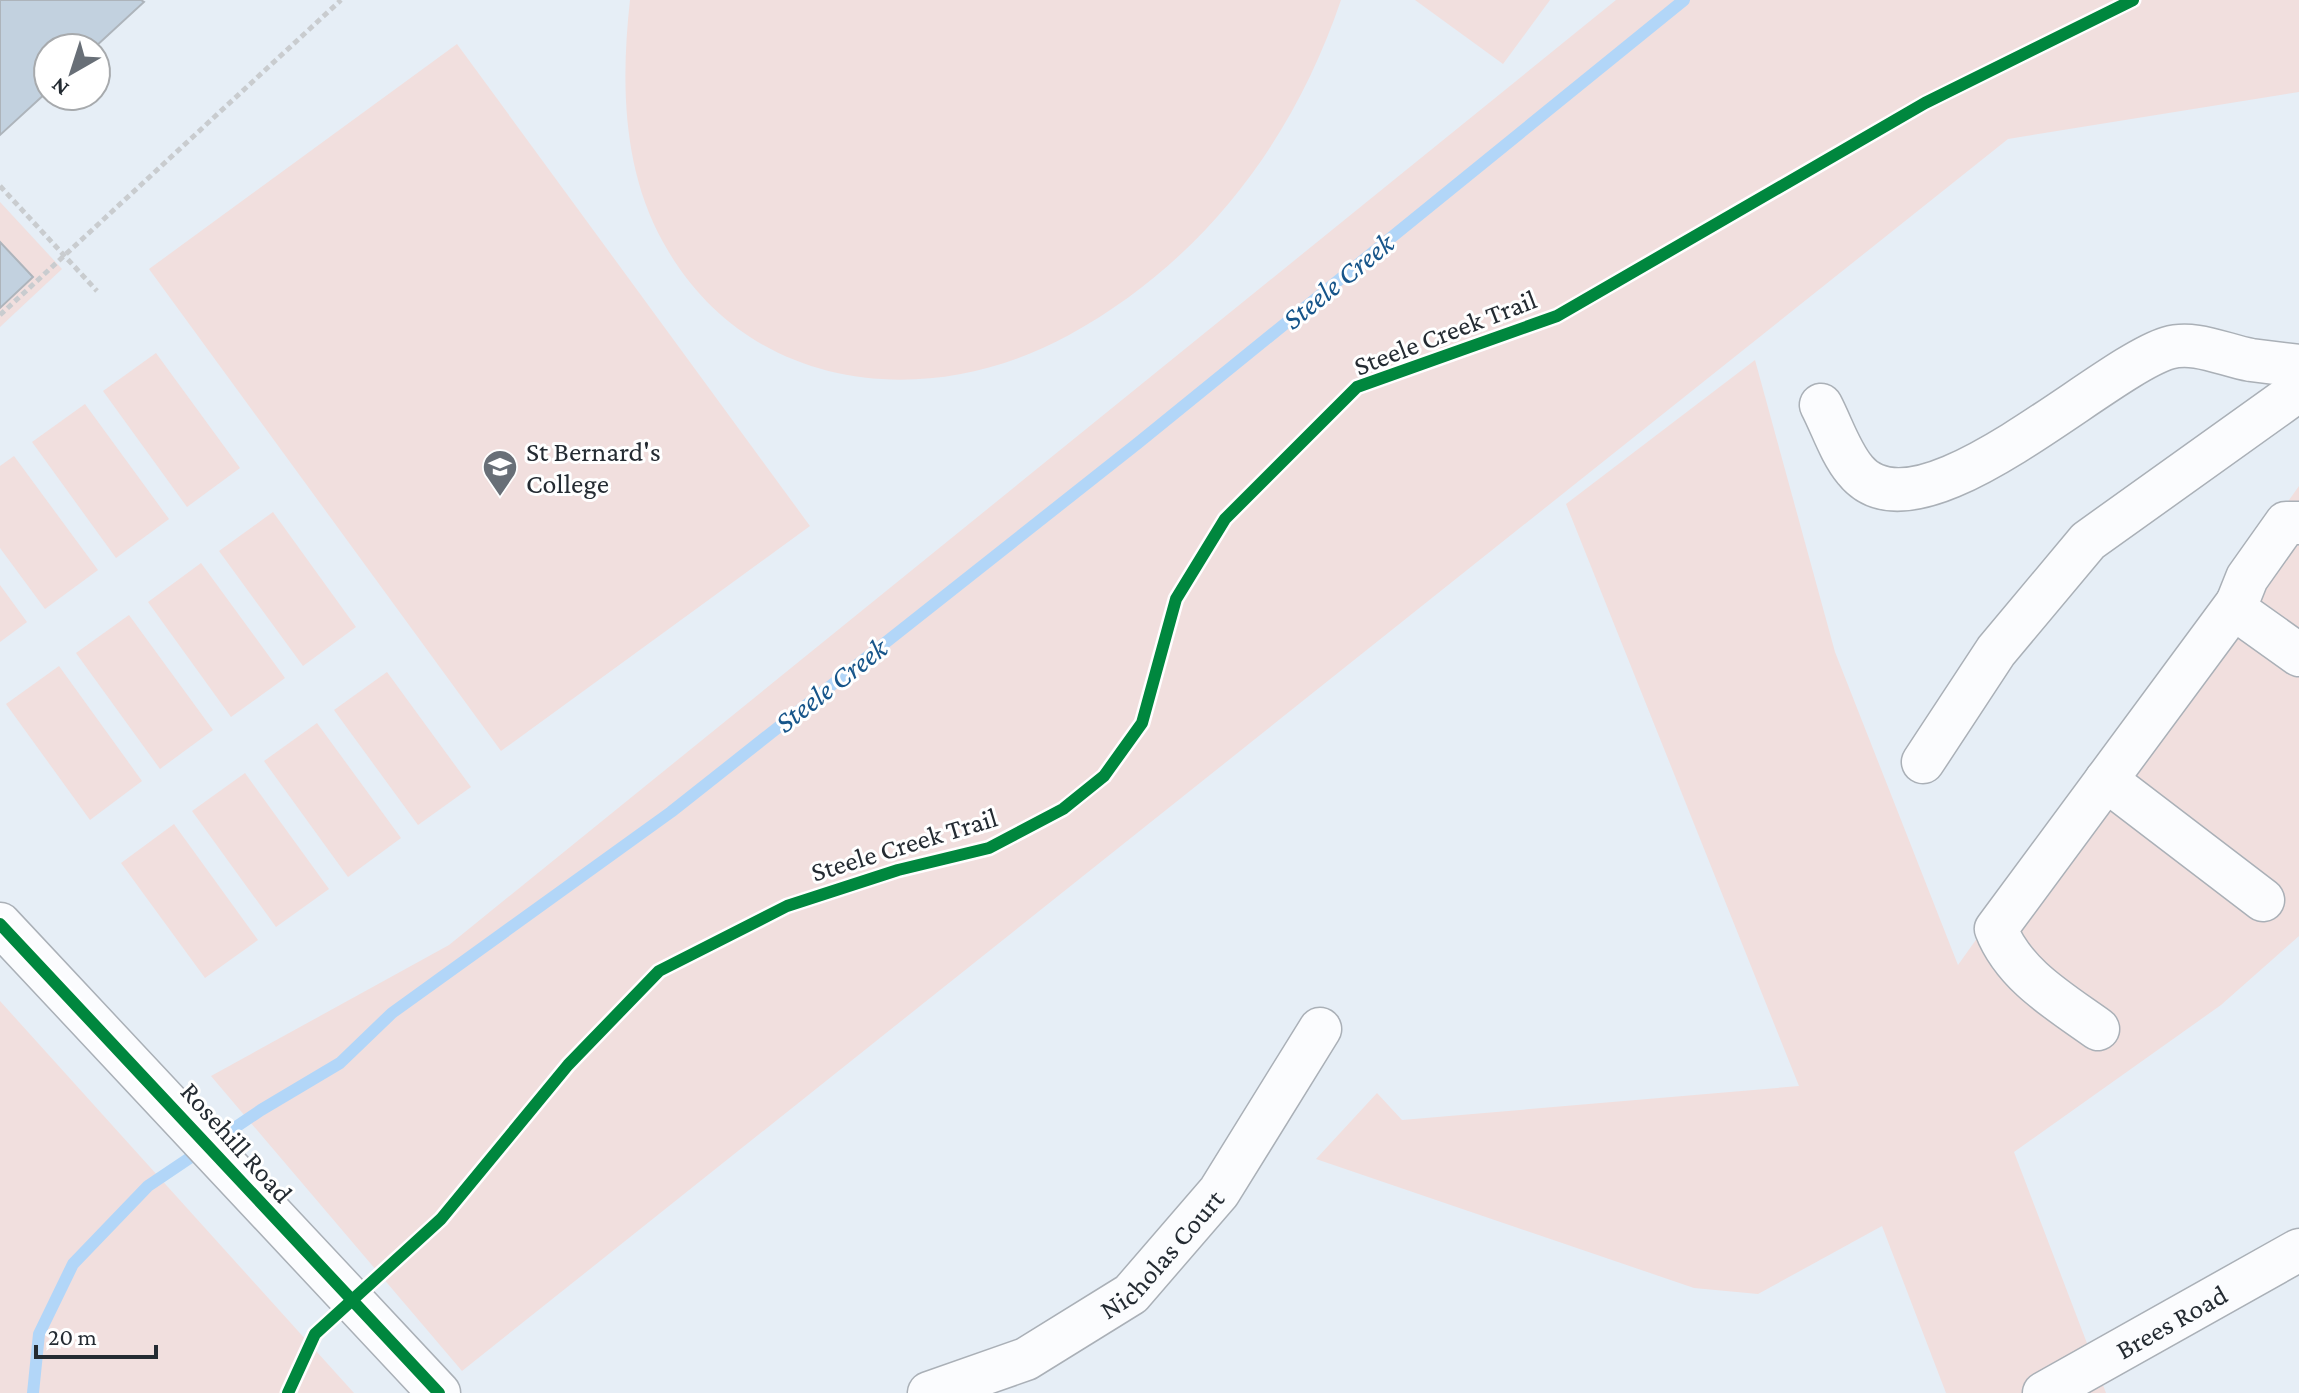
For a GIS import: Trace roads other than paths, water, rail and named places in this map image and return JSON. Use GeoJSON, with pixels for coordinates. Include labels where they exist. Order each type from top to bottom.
{"type":"FeatureCollection","features":[{"type":"Feature","properties":{"kind":"street"},"geometry":{"type":"LineString","coordinates":[[1821,405],[1855,471],[1883,491],[1915,491],[1961,475],[2138,360],[2171,347],[2203,347],[2248,359],[2299,366]]}},
{"type":"Feature","properties":{"kind":"street"},"geometry":{"type":"LineString","coordinates":[[1923,762],[1996,651],[2088,541],[2299,390]]}},
{"type":"Feature","properties":{"kind":"street"},"geometry":{"type":"LineString","coordinates":[[2098,1029],[2034,983],[2003,947],[1996,929],[2237,603],[2247,578],[2286,523],[2299,523]]}},
{"type":"Feature","properties":{"kind":"street"},"geometry":{"type":"LineString","coordinates":[[2237,603],[2243,615],[2299,655]]}},
{"type":"Feature","properties":{"kind":"street"},"geometry":{"type":"LineString","coordinates":[[2106,780],[2263,900]]}},
{"type":"Feature","properties":{"kind":"street","name":"Rosehill Road"},"geometry":{"type":"LineString","coordinates":[[0,924],[439,1393]]}},
{"type":"Feature","properties":{"kind":"street","name":"Nicholas Court"},"geometry":{"type":"LineString","coordinates":[[929,1393],[1026,1359],[1131,1294],[1219,1192],[1320,1029]]}},
{"type":"Feature","properties":{"kind":"street","name":"Brees Road"},"geometry":{"type":"LineString","coordinates":[[2044,1393],[2299,1250]]}},
{"type":"Feature","properties":{"kind":"waterway","name":"Steele Creek"},"geometry":{"type":"LineString","coordinates":[[33,1393],[39,1334],[73,1264],[148,1186],[261,1110],[340,1063],[392,1013],[671,812],[1138,443],[1684,0]]}},
{"type":"Feature","properties":{"kind":"place","name":"St Bernard's College"},"geometry":{"type":"Point","coordinates":[500,498]}}]}
